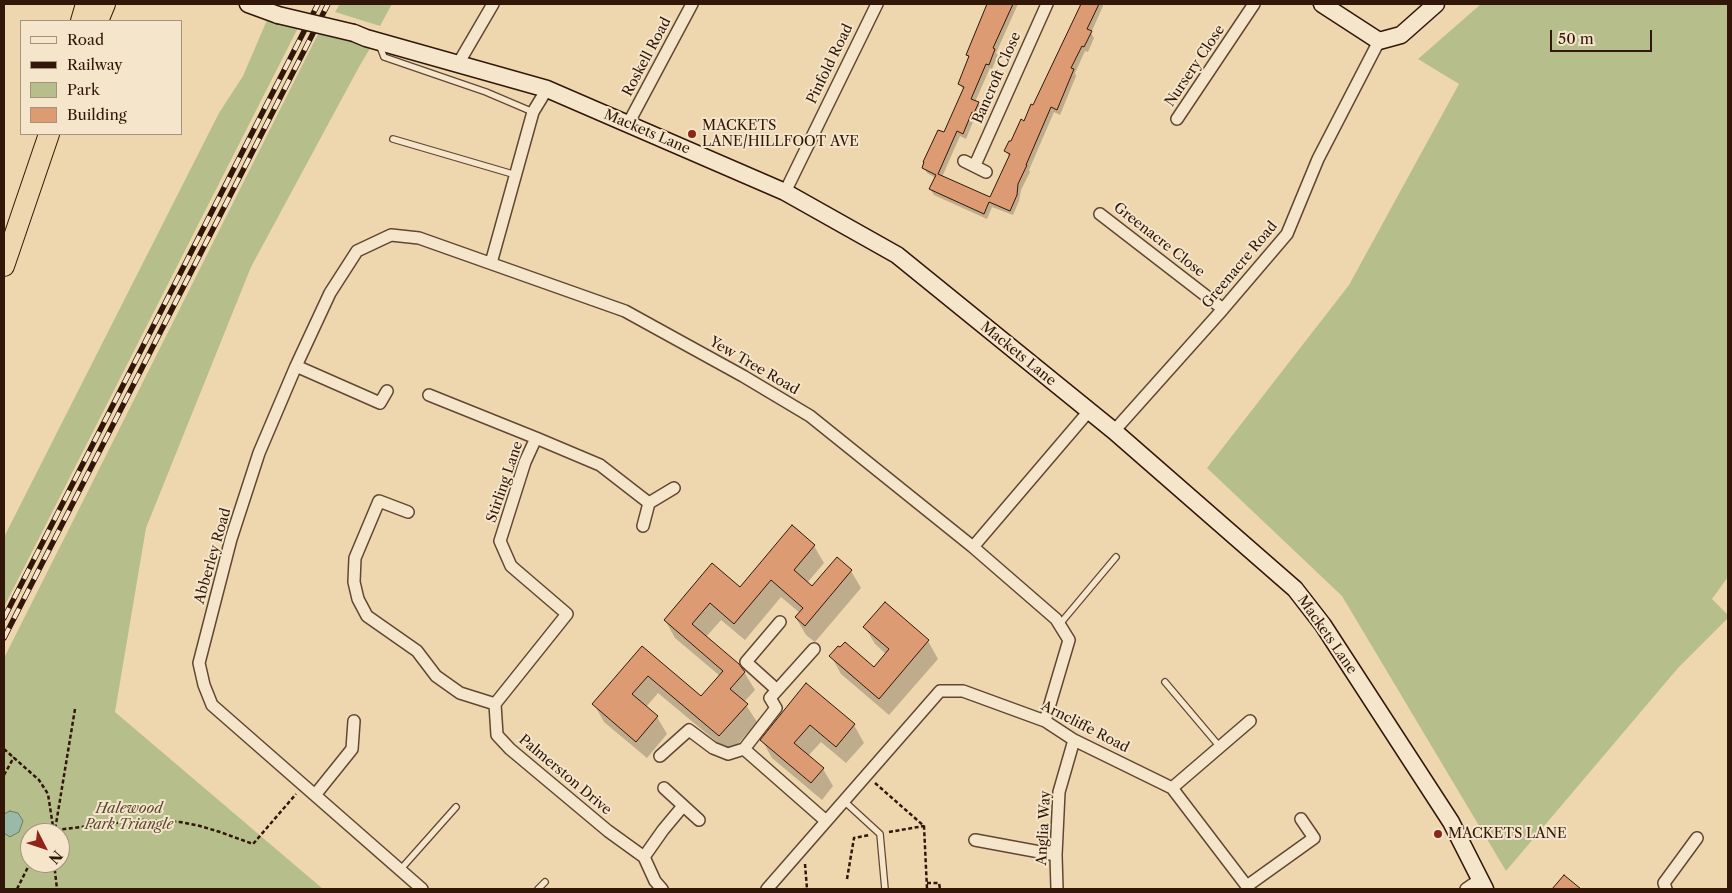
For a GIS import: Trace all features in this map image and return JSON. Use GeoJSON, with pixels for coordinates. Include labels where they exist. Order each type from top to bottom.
{"type":"FeatureCollection","features":[{"type":"Feature","properties":{"kind":"highway"},"geometry":{"type":"LineString","coordinates":[[81,20],[86,4]]}},
{"type":"Feature","properties":{"kind":"highway"},"geometry":{"type":"LineString","coordinates":[[98,20],[105,4]]}},
{"type":"Feature","properties":{"kind":"highway"},"geometry":{"type":"LineString","coordinates":[[4,266],[49,135]]}},
{"type":"Feature","properties":{"kind":"street","name":"Mackets Lane"},"geometry":{"type":"LineString","coordinates":[[248,4],[278,15],[354,32],[378,41],[547,89],[785,192],[897,255],[1114,431],[1295,589],[1323,626],[1451,822],[1477,886]]}},
{"type":"Feature","properties":{"kind":"street"},"geometry":{"type":"LineString","coordinates":[[458,64],[493,4]]}},
{"type":"Feature","properties":{"kind":"street","name":"Roskell Road"},"geometry":{"type":"LineString","coordinates":[[628,124],[692,4]]}},
{"type":"Feature","properties":{"kind":"street","name":"Pinfold Road"},"geometry":{"type":"LineString","coordinates":[[785,192],[877,4]]}},
{"type":"Feature","properties":{"kind":"street","name":"Bancroft Close"},"geometry":{"type":"LineString","coordinates":[[986,172],[969,163],[1047,4]]}},
{"type":"Feature","properties":{"kind":"street","name":"Nursery Close"},"geometry":{"type":"LineString","coordinates":[[1177,119],[1254,4]]}},
{"type":"Feature","properties":{"kind":"street"},"geometry":{"type":"LineString","coordinates":[[1322,4],[1379,41],[1401,35],[1436,4]]}},
{"type":"Feature","properties":{"kind":"street","name":"Greenacre Road"},"geometry":{"type":"LineString","coordinates":[[1114,431],[1287,234],[1318,159],[1379,41]]}},
{"type":"Feature","properties":{"kind":"street"},"geometry":{"type":"LineString","coordinates":[[491,263],[533,112],[547,89]]}},
{"type":"Feature","properties":{"kind":"street","name":"Greenacre Close"},"geometry":{"type":"LineString","coordinates":[[1100,214],[1223,309]]}},
{"type":"Feature","properties":{"kind":"street","name":"Abberley Road"},"geometry":{"type":"LineString","coordinates":[[422,889],[212,705],[204,685],[200,663],[231,539],[256,462],[296,366],[330,293],[357,251],[391,235],[419,238],[444,248]]}},
{"type":"Feature","properties":{"kind":"street","name":"Yew Tree Road"},"geometry":{"type":"LineString","coordinates":[[444,248],[625,311],[743,376],[810,416],[973,547],[1056,619],[1069,640],[1045,721]]}},
{"type":"Feature","properties":{"kind":"street"},"geometry":{"type":"LineString","coordinates":[[296,366],[380,403],[387,391]]}},
{"type":"Feature","properties":{"kind":"street"},"geometry":{"type":"LineString","coordinates":[[429,395],[536,438]]}},
{"type":"Feature","properties":{"kind":"street"},"geometry":{"type":"LineString","coordinates":[[973,547],[1089,411]]}},
{"type":"Feature","properties":{"kind":"street","name":"Stirling Lane"},"geometry":{"type":"LineString","coordinates":[[495,704],[567,614],[511,566],[500,541],[524,462],[536,438],[600,465],[649,503]]}},
{"type":"Feature","properties":{"kind":"street"},"geometry":{"type":"LineString","coordinates":[[642,526],[649,503],[674,488]]}},
{"type":"Feature","properties":{"kind":"street"},"geometry":{"type":"LineString","coordinates":[[408,512],[379,501],[355,558],[354,582],[358,599],[367,616],[417,651],[436,676],[460,693],[495,704]]}},
{"type":"Feature","properties":{"kind":"street"},"geometry":{"type":"LineString","coordinates":[[777,690],[746,662],[780,622]]}},
{"type":"Feature","properties":{"kind":"street"},"geometry":{"type":"LineString","coordinates":[[660,756],[689,730],[712,748],[728,754],[744,749],[776,708],[770,698],[814,648]]}},
{"type":"Feature","properties":{"kind":"street","name":"Arncliffe Road"},"geometry":{"type":"LineString","coordinates":[[767,889],[940,691],[963,691],[1045,721],[1074,740],[1172,788],[1248,888]]}},
{"type":"Feature","properties":{"kind":"street","name":"Palmerston Drive"},"geometry":{"type":"LineString","coordinates":[[495,704],[498,735],[510,749],[608,831],[644,857],[662,889]]}},
{"type":"Feature","properties":{"kind":"street"},"geometry":{"type":"LineString","coordinates":[[1172,788],[1250,721]]}},
{"type":"Feature","properties":{"kind":"street"},"geometry":{"type":"LineString","coordinates":[[315,795],[352,749],[354,722]]}},
{"type":"Feature","properties":{"kind":"street","name":"Anglia Way"},"geometry":{"type":"LineString","coordinates":[[1057,889],[1058,792],[1074,740]]}},
{"type":"Feature","properties":{"kind":"street"},"geometry":{"type":"LineString","coordinates":[[744,749],[826,821]]}},
{"type":"Feature","properties":{"kind":"street"},"geometry":{"type":"LineString","coordinates":[[664,788],[699,820]]}},
{"type":"Feature","properties":{"kind":"street"},"geometry":{"type":"LineString","coordinates":[[644,857],[683,806]]}},
{"type":"Feature","properties":{"kind":"street"},"geometry":{"type":"LineString","coordinates":[[1248,888],[1314,838],[1301,819]]}},
{"type":"Feature","properties":{"kind":"street"},"geometry":{"type":"LineString","coordinates":[[1666,889],[1664,883],[1697,838]]}},
{"type":"Feature","properties":{"kind":"street"},"geometry":{"type":"LineString","coordinates":[[975,840],[1056,855]]}},
{"type":"Feature","properties":{"kind":"lane"},"geometry":{"type":"LineString","coordinates":[[378,41],[384,57],[486,92],[533,112]]}},
{"type":"Feature","properties":{"kind":"lane"},"geometry":{"type":"LineString","coordinates":[[393,139],[516,175]]}},
{"type":"Feature","properties":{"kind":"lane"},"geometry":{"type":"LineString","coordinates":[[1059,624],[1116,557]]}},
{"type":"Feature","properties":{"kind":"lane"},"geometry":{"type":"LineString","coordinates":[[1165,682],[1220,747]]}},
{"type":"Feature","properties":{"kind":"lane"},"geometry":{"type":"LineString","coordinates":[[844,801],[880,834],[885,889]]}},
{"type":"Feature","properties":{"kind":"lane"},"geometry":{"type":"LineString","coordinates":[[400,870],[456,807]]}},
{"type":"Feature","properties":{"kind":"lane"},"geometry":{"type":"LineString","coordinates":[[538,889],[544,882]]}},
{"type":"Feature","properties":{"kind":"path"},"geometry":{"type":"LineString","coordinates":[[56,823],[75,709]]}},
{"type":"Feature","properties":{"kind":"path"},"geometry":{"type":"LineString","coordinates":[[4,749],[38,780],[48,794],[53,823]]}},
{"type":"Feature","properties":{"kind":"path"},"geometry":{"type":"LineString","coordinates":[[4,775],[14,757]]}},
{"type":"Feature","properties":{"kind":"path"},"geometry":{"type":"LineString","coordinates":[[866,775],[924,826],[928,889]]}},
{"type":"Feature","properties":{"kind":"path"},"geometry":{"type":"LineString","coordinates":[[70,830],[142,820],[180,822],[220,832],[252,844],[304,785]]}},
{"type":"Feature","properties":{"kind":"path"},"geometry":{"type":"LineString","coordinates":[[804,847],[807,889]]}},
{"type":"Feature","properties":{"kind":"path"},"geometry":{"type":"LineString","coordinates":[[17,889],[25,873]]}},
{"type":"Feature","properties":{"kind":"path"},"geometry":{"type":"LineString","coordinates":[[55,873],[57,889]]}},
{"type":"Feature","properties":{"kind":"path"},"geometry":{"type":"LineString","coordinates":[[927,883],[939,883],[940,889]]}},
{"type":"Feature","properties":{"kind":"green space"},"geometry":{"type":"Polygon","coordinates":[[[340,4],[392,4],[380,26],[335,12],[340,4]]]}},
{"type":"Feature","properties":{"kind":"green space"},"geometry":{"type":"Polygon","coordinates":[[[1481,4],[1728,4],[1728,577],[1712,599],[1728,615],[1728,618],[1678,668],[1506,871],[1342,596],[1207,468],[1349,285],[1459,84],[1418,59],[1481,4]]]}},
{"type":"Feature","properties":{"kind":"green space"},"geometry":{"type":"Polygon","coordinates":[[[267,20],[299,26],[4,607],[4,537],[219,113],[243,76],[267,20]]]}},
{"type":"Feature","properties":{"kind":"green space","name":"Halewood Park Triangle"},"geometry":{"type":"Polygon","coordinates":[[[319,32],[372,45],[251,267],[146,528],[115,712],[323,889],[4,889],[4,658],[319,32]]]}},
{"type":"Feature","properties":{"kind":"shaded area"},"geometry":{"type":"Polygon","coordinates":[[[10,811],[18,813],[23,821],[20,823],[19,832],[10,837],[4,833],[4,814],[10,811]]]}},
{"type":"Feature","properties":{"kind":"building"},"geometry":{"type":"Polygon","coordinates":[[[987,4],[1013,4],[993,48],[995,49],[989,65],[986,64],[971,99],[979,102],[974,113],[972,112],[963,134],[957,131],[938,174],[990,197],[1010,154],[1004,151],[1021,119],[1024,121],[1031,104],[1033,105],[1081,4],[1099,4],[1087,29],[1092,31],[1071,68],[1074,69],[1057,110],[1051,107],[1018,184],[1017,195],[1010,211],[989,202],[984,214],[929,189],[936,175],[922,168],[938,130],[944,132],[964,87],[958,84],[969,56],[966,55],[987,4]]]}},
{"type":"Feature","properties":{"kind":"building"},"geometry":{"type":"Polygon","coordinates":[[[792,525],[815,545],[794,570],[812,586],[837,557],[852,570],[805,626],[795,617],[803,608],[771,580],[734,624],[710,603],[692,624],[739,664],[745,672],[730,689],[748,704],[719,736],[648,676],[632,694],[658,716],[636,742],[592,704],[642,646],[701,696],[723,671],[664,620],[712,563],[740,587],[792,525]]]}},
{"type":"Feature","properties":{"kind":"building"},"geometry":{"type":"Polygon","coordinates":[[[885,602],[929,640],[879,699],[829,656],[838,646],[840,647],[845,642],[874,667],[889,649],[863,627],[885,602]]]}},
{"type":"Feature","properties":{"kind":"building"},"geometry":{"type":"Polygon","coordinates":[[[806,683],[855,724],[836,747],[810,725],[794,743],[824,768],[811,783],[760,740],[806,683]]]}},
{"type":"Feature","properties":{"kind":"building"},"geometry":{"type":"Polygon","coordinates":[[[1564,875],[1581,889],[1552,889],[1564,875]]]}},
{"type":"Feature","properties":{"kind":"railway"},"geometry":{"type":"LineString","coordinates":[[4,618],[318,4]]}},
{"type":"Feature","properties":{"kind":"railway"},"geometry":{"type":"LineString","coordinates":[[4,638],[328,4]]}},
{"type":"Feature","properties":{"kind":"place","name":"MACKETS LANE/HILLFOOT AVE"},"geometry":{"type":"Point","coordinates":[692,134]}},
{"type":"Feature","properties":{"kind":"place","name":"MACKETS LANE"},"geometry":{"type":"Point","coordinates":[1438,834]}}]}
